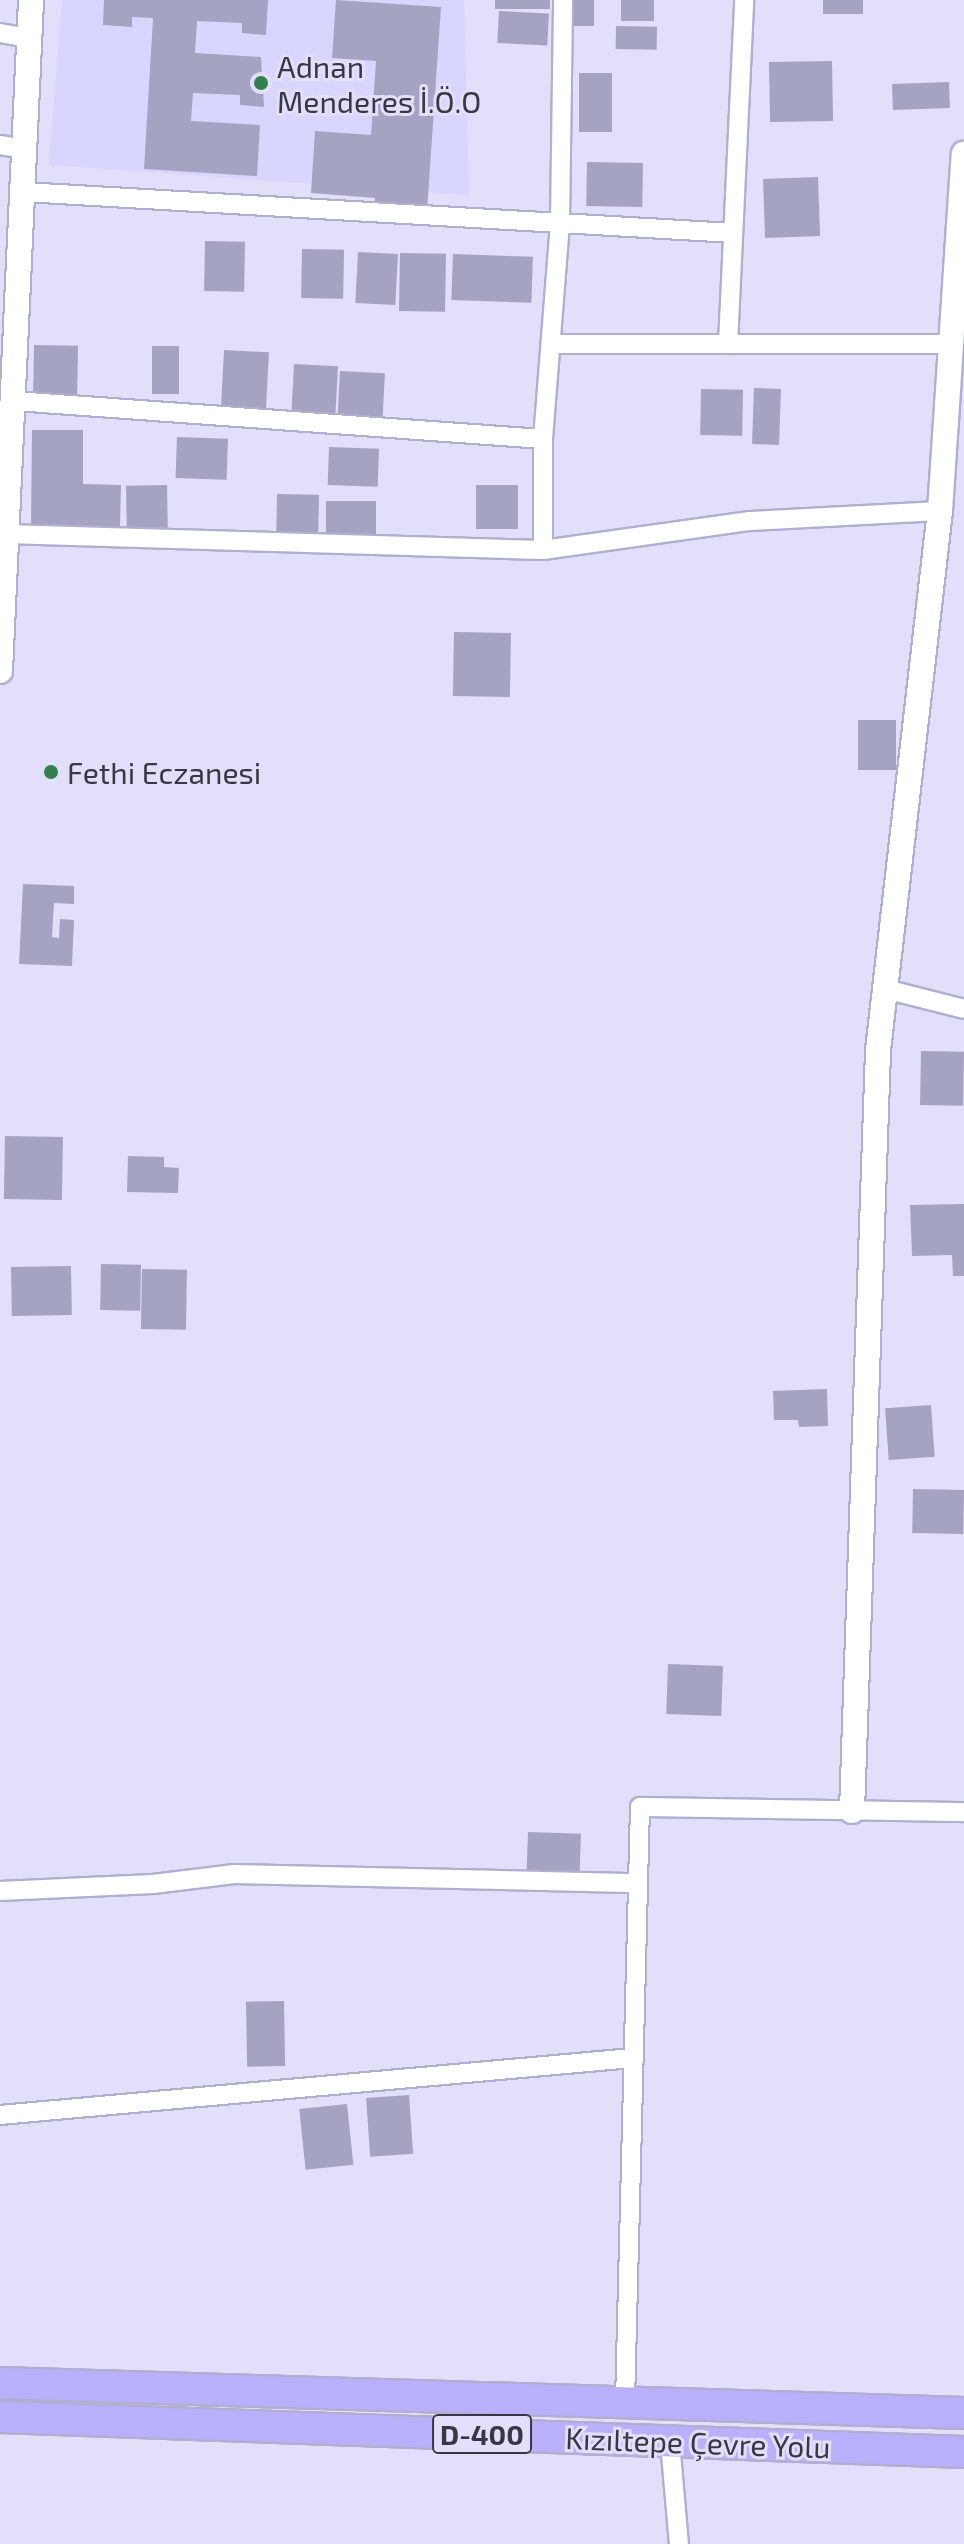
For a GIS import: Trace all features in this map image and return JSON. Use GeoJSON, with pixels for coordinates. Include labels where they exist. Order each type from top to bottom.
{"type":"FeatureCollection","features":[{"type":"Feature","properties":{"kind":"highway","name":"Kızıltepe Çevre Yolu"},"geometry":{"type":"LineString","coordinates":[[0,2383],[964,2413]]}},
{"type":"Feature","properties":{"kind":"highway","name":"Kızıltepe Çevre Yolu"},"geometry":{"type":"LineString","coordinates":[[0,2417],[964,2452]]}},
{"type":"Feature","properties":{"kind":"street"},"geometry":{"type":"LineString","coordinates":[[0,671],[6,534],[3,479],[15,401],[10,308],[24,192],[31,0]]}},
{"type":"Feature","properties":{"kind":"street"},"geometry":{"type":"LineString","coordinates":[[543,550],[543,439],[560,222],[563,0]]}},
{"type":"Feature","properties":{"kind":"street"},"geometry":{"type":"LineString","coordinates":[[728,344],[744,0]]}},
{"type":"Feature","properties":{"kind":"street"},"geometry":{"type":"LineString","coordinates":[[0,33],[28,38]]}},
{"type":"Feature","properties":{"kind":"street"},"geometry":{"type":"LineString","coordinates":[[0,145],[26,149]]}},
{"type":"Feature","properties":{"kind":"street"},"geometry":{"type":"LineString","coordinates":[[852,1811],[878,1050],[940,511],[964,154]]}},
{"type":"Feature","properties":{"kind":"street"},"geometry":{"type":"LineString","coordinates":[[24,192],[733,233]]}},
{"type":"Feature","properties":{"kind":"street"},"geometry":{"type":"LineString","coordinates":[[552,344],[950,344]]}},
{"type":"Feature","properties":{"kind":"street"},"geometry":{"type":"LineString","coordinates":[[15,401],[543,439]]}},
{"type":"Feature","properties":{"kind":"street"},"geometry":{"type":"LineString","coordinates":[[6,534],[543,550],[750,521],[940,511]]}},
{"type":"Feature","properties":{"kind":"street"},"geometry":{"type":"LineString","coordinates":[[885,989],[964,1009]]}},
{"type":"Feature","properties":{"kind":"street"},"geometry":{"type":"LineString","coordinates":[[625,2402],[640,1807],[964,1812]]}},
{"type":"Feature","properties":{"kind":"street"},"geometry":{"type":"LineString","coordinates":[[0,1891],[153,1884],[234,1874],[638,1883]]}},
{"type":"Feature","properties":{"kind":"street"},"geometry":{"type":"LineString","coordinates":[[0,2115],[633,2058]]}},
{"type":"Feature","properties":{"kind":"street"},"geometry":{"type":"LineString","coordinates":[[670,2442],[679,2544]]}},
{"type":"Feature","properties":{"kind":"shaded area","name":"Adnan Menderes İ.Ö.O"},"geometry":{"type":"Polygon","coordinates":[[[62,0],[464,0],[469,195],[49,165],[62,0]]]}},
{"type":"Feature","properties":{"kind":"building"},"geometry":{"type":"Polygon","coordinates":[[[104,0],[268,0],[266,35],[242,33],[242,23],[197,21],[195,53],[261,57],[264,107],[240,105],[240,95],[193,93],[191,121],[260,125],[257,176],[144,169],[153,18],[132,17],[132,27],[103,25],[104,0]]]}},
{"type":"Feature","properties":{"kind":"building"},"geometry":{"type":"Polygon","coordinates":[[[336,0],[441,7],[427,211],[374,207],[375,198],[311,193],[315,131],[371,135],[376,61],[332,58],[336,0]]]}},
{"type":"Feature","properties":{"kind":"building"},"geometry":{"type":"Polygon","coordinates":[[[495,0],[550,0],[550,9],[495,9],[495,0]]]}},
{"type":"Feature","properties":{"kind":"building"},"geometry":{"type":"Polygon","coordinates":[[[571,0],[594,0],[594,26],[571,26],[571,0]]]}},
{"type":"Feature","properties":{"kind":"building"},"geometry":{"type":"Polygon","coordinates":[[[621,0],[654,0],[654,21],[621,21],[621,0]]]}},
{"type":"Feature","properties":{"kind":"building"},"geometry":{"type":"Polygon","coordinates":[[[823,0],[863,0],[863,14],[823,14],[823,0]]]}},
{"type":"Feature","properties":{"kind":"building"},"geometry":{"type":"Polygon","coordinates":[[[499,11],[549,14],[547,46],[497,43],[499,11]]]}},
{"type":"Feature","properties":{"kind":"building"},"geometry":{"type":"Polygon","coordinates":[[[616,26],[657,27],[657,50],[616,49],[616,26]]]}},
{"type":"Feature","properties":{"kind":"building"},"geometry":{"type":"Polygon","coordinates":[[[832,61],[833,121],[770,122],[769,62],[832,61]]]}},
{"type":"Feature","properties":{"kind":"building"},"geometry":{"type":"Polygon","coordinates":[[[579,73],[612,73],[612,132],[579,132],[579,73]]]}},
{"type":"Feature","properties":{"kind":"building"},"geometry":{"type":"Polygon","coordinates":[[[949,82],[950,108],[893,110],[892,84],[949,82]]]}},
{"type":"Feature","properties":{"kind":"building"},"geometry":{"type":"Polygon","coordinates":[[[587,162],[643,163],[642,207],[586,206],[587,162]]]}},
{"type":"Feature","properties":{"kind":"building"},"geometry":{"type":"Polygon","coordinates":[[[818,177],[820,236],[765,238],[763,179],[818,177]]]}},
{"type":"Feature","properties":{"kind":"building"},"geometry":{"type":"Polygon","coordinates":[[[205,241],[245,242],[244,292],[204,291],[205,241]]]}},
{"type":"Feature","properties":{"kind":"building"},"geometry":{"type":"Polygon","coordinates":[[[302,249],[344,250],[343,299],[301,298],[302,249]]]}},
{"type":"Feature","properties":{"kind":"building"},"geometry":{"type":"Polygon","coordinates":[[[358,252],[398,254],[395,305],[355,303],[358,252]]]}},
{"type":"Feature","properties":{"kind":"building"},"geometry":{"type":"Polygon","coordinates":[[[400,253],[446,254],[445,312],[399,311],[400,253]]]}},
{"type":"Feature","properties":{"kind":"building"},"geometry":{"type":"Polygon","coordinates":[[[453,254],[533,257],[531,303],[451,300],[453,254]]]}},
{"type":"Feature","properties":{"kind":"building"},"geometry":{"type":"Polygon","coordinates":[[[34,345],[78,346],[77,402],[33,401],[34,345]]]}},
{"type":"Feature","properties":{"kind":"building"},"geometry":{"type":"Polygon","coordinates":[[[152,346],[179,346],[179,394],[152,394],[152,346]]]}},
{"type":"Feature","properties":{"kind":"building"},"geometry":{"type":"Polygon","coordinates":[[[224,350],[269,352],[266,409],[221,407],[224,350]]]}},
{"type":"Feature","properties":{"kind":"building"},"geometry":{"type":"Polygon","coordinates":[[[294,364],[338,366],[335,419],[291,417],[294,364]]]}},
{"type":"Feature","properties":{"kind":"building"},"geometry":{"type":"Polygon","coordinates":[[[340,371],[385,373],[382,422],[337,420],[340,371]]]}},
{"type":"Feature","properties":{"kind":"building"},"geometry":{"type":"Polygon","coordinates":[[[754,388],[781,389],[779,445],[752,444],[754,388]]]}},
{"type":"Feature","properties":{"kind":"building"},"geometry":{"type":"Polygon","coordinates":[[[701,389],[743,390],[742,436],[700,435],[701,389]]]}},
{"type":"Feature","properties":{"kind":"building"},"geometry":{"type":"Polygon","coordinates":[[[32,430],[83,430],[83,484],[121,485],[120,527],[31,526],[32,430]]]}},
{"type":"Feature","properties":{"kind":"building"},"geometry":{"type":"Polygon","coordinates":[[[177,437],[228,439],[227,480],[176,478],[177,437]]]}},
{"type":"Feature","properties":{"kind":"building"},"geometry":{"type":"Polygon","coordinates":[[[329,447],[379,449],[378,487],[328,485],[329,447]]]}},
{"type":"Feature","properties":{"kind":"building"},"geometry":{"type":"Polygon","coordinates":[[[167,485],[168,533],[127,534],[126,486],[167,485]]]}},
{"type":"Feature","properties":{"kind":"building"},"geometry":{"type":"Polygon","coordinates":[[[476,485],[518,485],[518,529],[476,529],[476,485]]]}},
{"type":"Feature","properties":{"kind":"building"},"geometry":{"type":"Polygon","coordinates":[[[277,494],[319,495],[318,539],[276,538],[277,494]]]}},
{"type":"Feature","properties":{"kind":"building"},"geometry":{"type":"Polygon","coordinates":[[[326,501],[376,501],[376,539],[326,539],[326,501]]]}},
{"type":"Feature","properties":{"kind":"building"},"geometry":{"type":"Polygon","coordinates":[[[454,632],[511,633],[510,697],[453,696],[454,632]]]}},
{"type":"Feature","properties":{"kind":"building"},"geometry":{"type":"Polygon","coordinates":[[[858,720],[896,720],[896,770],[858,770],[858,720]]]}},
{"type":"Feature","properties":{"kind":"building"},"geometry":{"type":"Polygon","coordinates":[[[23,884],[74,886],[74,904],[54,903],[52,937],[59,938],[60,919],[74,920],[72,966],[19,964],[23,884]]]}},
{"type":"Feature","properties":{"kind":"building"},"geometry":{"type":"Polygon","coordinates":[[[921,1051],[964,1052],[963,1106],[920,1105],[921,1051]]]}},
{"type":"Feature","properties":{"kind":"building"},"geometry":{"type":"Polygon","coordinates":[[[5,1136],[63,1137],[62,1200],[4,1199],[5,1136]]]}},
{"type":"Feature","properties":{"kind":"building"},"geometry":{"type":"Polygon","coordinates":[[[128,1156],[164,1157],[164,1167],[179,1168],[178,1193],[127,1192],[128,1156]]]}},
{"type":"Feature","properties":{"kind":"building"},"geometry":{"type":"Polygon","coordinates":[[[964,1204],[964,1276],[953,1276],[952,1255],[912,1256],[910,1205],[964,1204]]]}},
{"type":"Feature","properties":{"kind":"building"},"geometry":{"type":"Polygon","coordinates":[[[101,1264],[141,1265],[140,1311],[100,1310],[101,1264]]]}},
{"type":"Feature","properties":{"kind":"building"},"geometry":{"type":"Polygon","coordinates":[[[71,1266],[72,1315],[12,1316],[11,1267],[71,1266]]]}},
{"type":"Feature","properties":{"kind":"building"},"geometry":{"type":"Polygon","coordinates":[[[142,1269],[187,1270],[186,1330],[141,1329],[142,1269]]]}},
{"type":"Feature","properties":{"kind":"building"},"geometry":{"type":"Polygon","coordinates":[[[827,1389],[828,1426],[799,1427],[798,1420],[774,1420],[773,1391],[827,1389]]]}},
{"type":"Feature","properties":{"kind":"building"},"geometry":{"type":"Polygon","coordinates":[[[931,1405],[935,1457],[889,1460],[885,1408],[931,1405]]]}},
{"type":"Feature","properties":{"kind":"building"},"geometry":{"type":"Polygon","coordinates":[[[913,1489],[964,1490],[963,1534],[912,1533],[913,1489]]]}},
{"type":"Feature","properties":{"kind":"building"},"geometry":{"type":"Polygon","coordinates":[[[668,1664],[723,1666],[721,1716],[666,1714],[668,1664]]]}},
{"type":"Feature","properties":{"kind":"building"},"geometry":{"type":"Polygon","coordinates":[[[528,1832],[581,1834],[580,1874],[527,1872],[528,1832]]]}},
{"type":"Feature","properties":{"kind":"building"},"geometry":{"type":"Polygon","coordinates":[[[284,2001],[285,2066],[247,2067],[246,2002],[284,2001]]]}},
{"type":"Feature","properties":{"kind":"building"},"geometry":{"type":"Polygon","coordinates":[[[409,2095],[413,2154],[370,2157],[366,2098],[409,2095]]]}},
{"type":"Feature","properties":{"kind":"building"},"geometry":{"type":"Polygon","coordinates":[[[347,2104],[353,2165],[306,2170],[299,2109],[347,2104]]]}},
{"type":"Feature","properties":{"kind":"place","name":"Adnan Menderes İ.Ö.O"},"geometry":{"type":"Point","coordinates":[261,83]}},
{"type":"Feature","properties":{"kind":"place","name":"Fethi Eczanesi"},"geometry":{"type":"Point","coordinates":[51,772]}}]}
